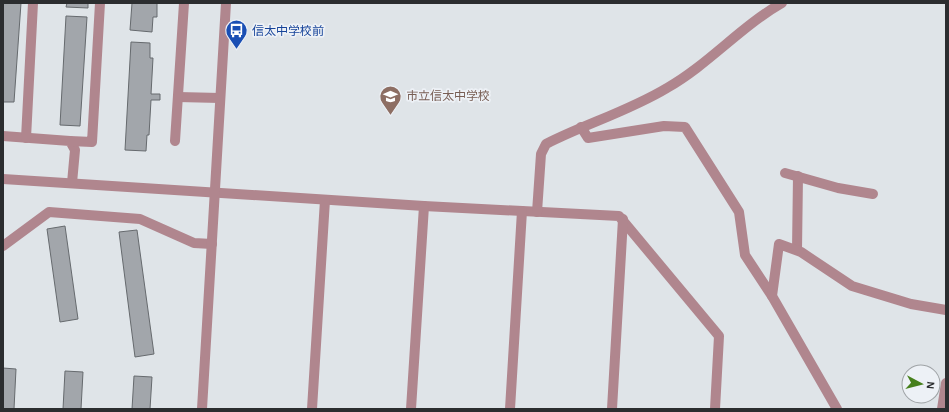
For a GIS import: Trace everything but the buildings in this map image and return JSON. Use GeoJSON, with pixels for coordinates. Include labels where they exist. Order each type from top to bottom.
{"type":"FeatureCollection","features":[{"type":"Feature","properties":{"kind":"street"},"geometry":{"type":"LineString","coordinates":[[26,138],[33,3]]}},
{"type":"Feature","properties":{"kind":"street"},"geometry":{"type":"LineString","coordinates":[[3,136],[92,142],[100,3]]}},
{"type":"Feature","properties":{"kind":"street"},"geometry":{"type":"LineString","coordinates":[[175,141],[184,3]]}},
{"type":"Feature","properties":{"kind":"street"},"geometry":{"type":"LineString","coordinates":[[202,409],[226,3]]}},
{"type":"Feature","properties":{"kind":"street"},"geometry":{"type":"LineString","coordinates":[[537,212],[540,154],[546,144],[581,127],[642,102],[668,88],[702,64],[746,27],[782,3]]}},
{"type":"Feature","properties":{"kind":"street"},"geometry":{"type":"LineString","coordinates":[[178,97],[220,98]]}},
{"type":"Feature","properties":{"kind":"street"},"geometry":{"type":"LineString","coordinates":[[581,127],[588,138],[664,126],[685,127],[739,212],[745,255],[772,296],[837,409]]}},
{"type":"Feature","properties":{"kind":"street"},"geometry":{"type":"LineString","coordinates":[[70,141],[75,150],[72,183]]}},
{"type":"Feature","properties":{"kind":"street"},"geometry":{"type":"LineString","coordinates":[[785,173],[838,188],[873,194]]}},
{"type":"Feature","properties":{"kind":"street"},"geometry":{"type":"LineString","coordinates":[[797,250],[798,176]]}},
{"type":"Feature","properties":{"kind":"street"},"geometry":{"type":"LineString","coordinates":[[3,179],[522,212],[619,216],[719,336],[715,409]]}},
{"type":"Feature","properties":{"kind":"street"},"geometry":{"type":"LineString","coordinates":[[312,409],[325,200]]}},
{"type":"Feature","properties":{"kind":"street"},"geometry":{"type":"LineString","coordinates":[[411,409],[424,206]]}},
{"type":"Feature","properties":{"kind":"street"},"geometry":{"type":"LineString","coordinates":[[3,246],[49,212],[140,219],[194,243],[212,244]]}},
{"type":"Feature","properties":{"kind":"street"},"geometry":{"type":"LineString","coordinates":[[510,409],[522,212]]}},
{"type":"Feature","properties":{"kind":"street"},"geometry":{"type":"LineString","coordinates":[[612,409],[623,220]]}},
{"type":"Feature","properties":{"kind":"street"},"geometry":{"type":"LineString","coordinates":[[772,296],[779,244],[797,250],[852,286],[911,304],[946,310]]}},
{"type":"Feature","properties":{"kind":"street"},"geometry":{"type":"LineString","coordinates":[[942,409],[946,383]]}},
{"type":"Feature","properties":{"kind":"place","name":"信太中学校前"},"geometry":{"type":"Point","coordinates":[236,50]}},
{"type":"Feature","properties":{"kind":"place","name":"市立信太中学校"},"geometry":{"type":"Point","coordinates":[390,116]}}]}
